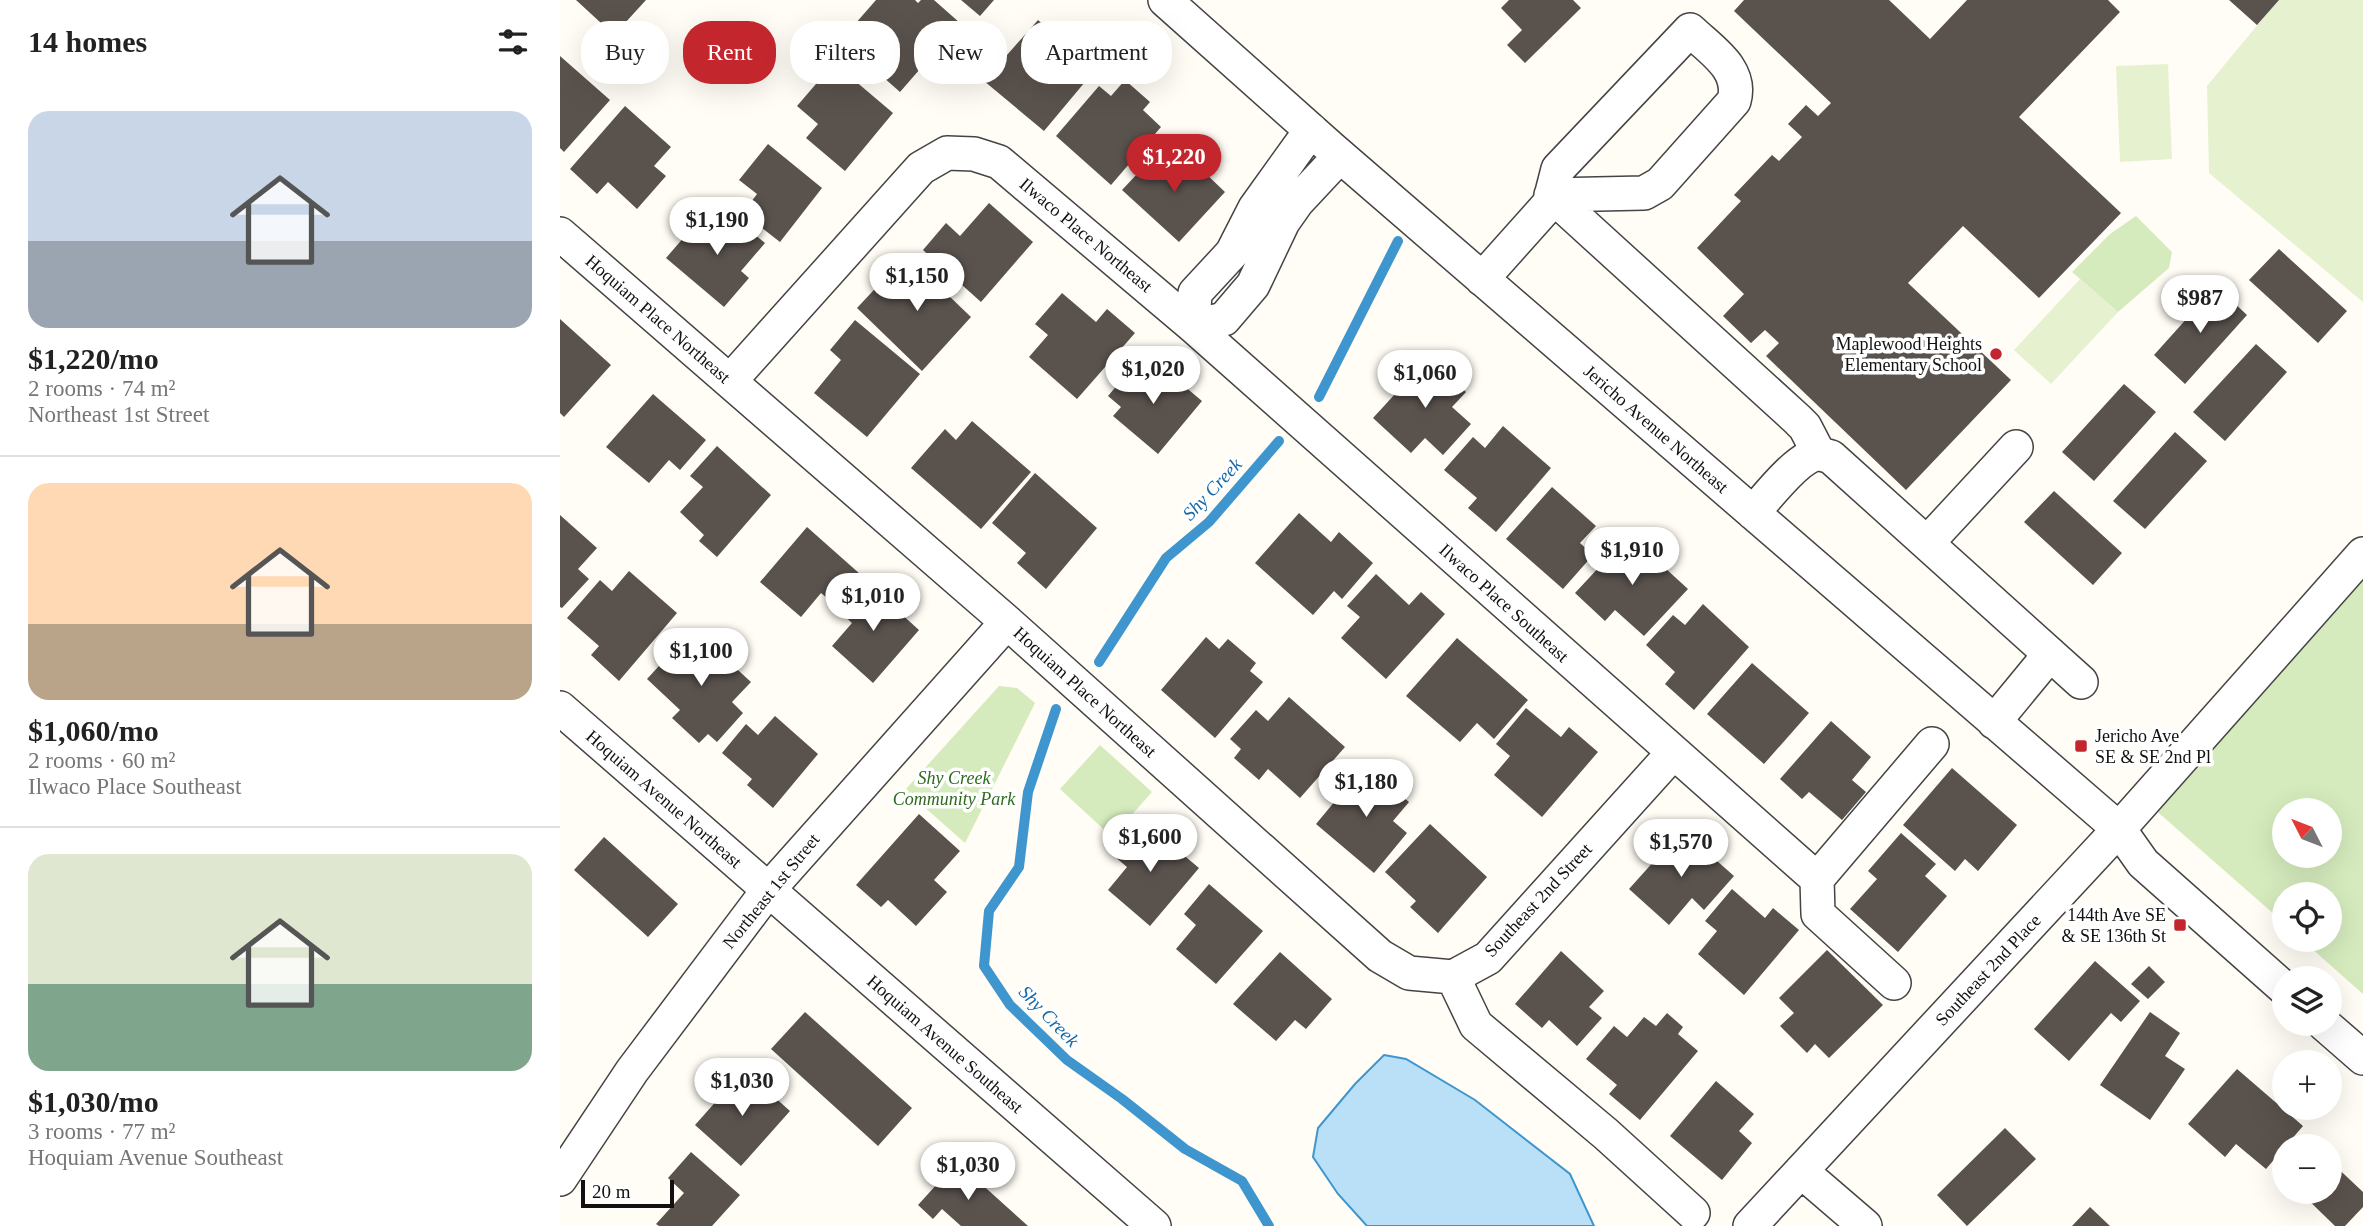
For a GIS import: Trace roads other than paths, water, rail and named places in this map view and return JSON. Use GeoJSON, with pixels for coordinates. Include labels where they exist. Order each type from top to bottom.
{"type":"FeatureCollection","features":[{"type":"Feature","properties":{"kind":"street","name":"Jericho Avenue Northeast"},"geometry":{"type":"LineString","coordinates":[[1165,0],[1340,156],[2119,829],[2143,863],[2272,977]]}},
{"type":"Feature","properties":{"kind":"street"},"geometry":{"type":"LineString","coordinates":[[1482,279],[1549,204],[1551,195],[1558,169],[1690,30],[1732,71],[1737,89],[1734,101],[1660,184],[1644,193],[1551,195]]}},
{"type":"Feature","properties":{"kind":"street"},"geometry":{"type":"LineString","coordinates":[[1311,130],[1255,208],[1232,253],[1195,293],[1193,326],[1224,319],[1253,285],[1283,222],[1297,202],[1340,156]]}},
{"type":"Feature","properties":{"kind":"street","name":"Ilwaco Place Northeast"},"geometry":{"type":"LineString","coordinates":[[730,381],[921,168],[947,153],[974,154],[999,162],[1193,326]]}},
{"type":"Feature","properties":{"kind":"street"},"geometry":{"type":"LineString","coordinates":[[1551,195],[1797,419],[1805,427],[1819,454]]}},
{"type":"Feature","properties":{"kind":"street","name":"Hoquiam Place Northeast"},"geometry":{"type":"LineString","coordinates":[[560,234],[1007,622],[1380,956],[1409,973],[1454,977]]}},
{"type":"Feature","properties":{"kind":"street","name":"Ilwaco Place Southeast"},"geometry":{"type":"LineString","coordinates":[[1193,326],[1817,879]]}},
{"type":"Feature","properties":{"kind":"street"},"geometry":{"type":"LineString","coordinates":[[1927,543],[2016,447]]}},
{"type":"Feature","properties":{"kind":"street"},"geometry":{"type":"LineString","coordinates":[[1753,513],[1790,472],[1805,460],[1819,454],[1831,457],[2081,682]]}},
{"type":"Feature","properties":{"kind":"street","name":"Southeast 2nd Place"},"geometry":{"type":"LineString","coordinates":[[1750,1226],[2119,829],[2363,554]]}},
{"type":"Feature","properties":{"kind":"street","name":"Northeast 1st Street"},"geometry":{"type":"LineString","coordinates":[[560,1179],[632,1071],[769,890],[1007,622]]}},
{"type":"Feature","properties":{"kind":"street"},"geometry":{"type":"LineString","coordinates":[[1994,722],[2050,654]]}},
{"type":"Feature","properties":{"kind":"street","name":"Hoquiam Avenue Northeast"},"geometry":{"type":"LineString","coordinates":[[560,708],[769,890]]}},
{"type":"Feature","properties":{"kind":"street"},"geometry":{"type":"LineString","coordinates":[[1894,983],[1818,914],[1817,879],[1932,744]]}},
{"type":"Feature","properties":{"kind":"street","name":"Southeast 2nd Street"},"geometry":{"type":"LineString","coordinates":[[1454,977],[1488,958],[1673,753]]}},
{"type":"Feature","properties":{"kind":"street","name":"Hoquiam Avenue Southeast"},"geometry":{"type":"LineString","coordinates":[[769,890],[1147,1224]]}},
{"type":"Feature","properties":{"kind":"street"},"geometry":{"type":"LineString","coordinates":[[1454,977],[1476,1025],[1606,1134],[1693,1213]]}},
{"type":"Feature","properties":{"kind":"street"},"geometry":{"type":"LineString","coordinates":[[2338,1036],[2363,1058]]}},
{"type":"Feature","properties":{"kind":"street"},"geometry":{"type":"LineString","coordinates":[[1801,1171],[1865,1226]]}},
{"type":"Feature","properties":{"kind":"water"},"geometry":{"type":"Polygon","coordinates":[[[1384,1055],[1406,1059],[1475,1100],[1570,1174],[1594,1226],[1367,1226],[1338,1194],[1313,1157],[1318,1128],[1384,1055]]]}},
{"type":"Feature","properties":{"kind":"waterway","name":"Shy Creek"},"geometry":{"type":"LineString","coordinates":[[1319,397],[1398,241]]}},
{"type":"Feature","properties":{"kind":"waterway","name":"Shy Creek"},"geometry":{"type":"LineString","coordinates":[[1099,662],[1166,558],[1209,522],[1279,441]]}},
{"type":"Feature","properties":{"kind":"waterway","name":"Shy Creek"},"geometry":{"type":"LineString","coordinates":[[1056,709],[1028,792],[1019,867],[989,911],[984,966],[1010,1005],[1067,1060],[1185,1149],[1242,1181],[1269,1226]]}},
{"type":"Feature","properties":{"kind":"place","name":"Maplewood Heights Elementary School"},"geometry":{"type":"Point","coordinates":[1996,354]}},
{"type":"Feature","properties":{"kind":"place","name":"Jericho Ave SE & SE 2nd Pl"},"geometry":{"type":"Point","coordinates":[2081,746]}},
{"type":"Feature","properties":{"kind":"place","name":"144th Ave SE & SE 136th St"},"geometry":{"type":"Point","coordinates":[2180,925]}},
{"type":"Feature","properties":{"kind":"park label","name":"Shy Creek Community Park"},"geometry":{"type":"Point","coordinates":[954,788]}}]}
